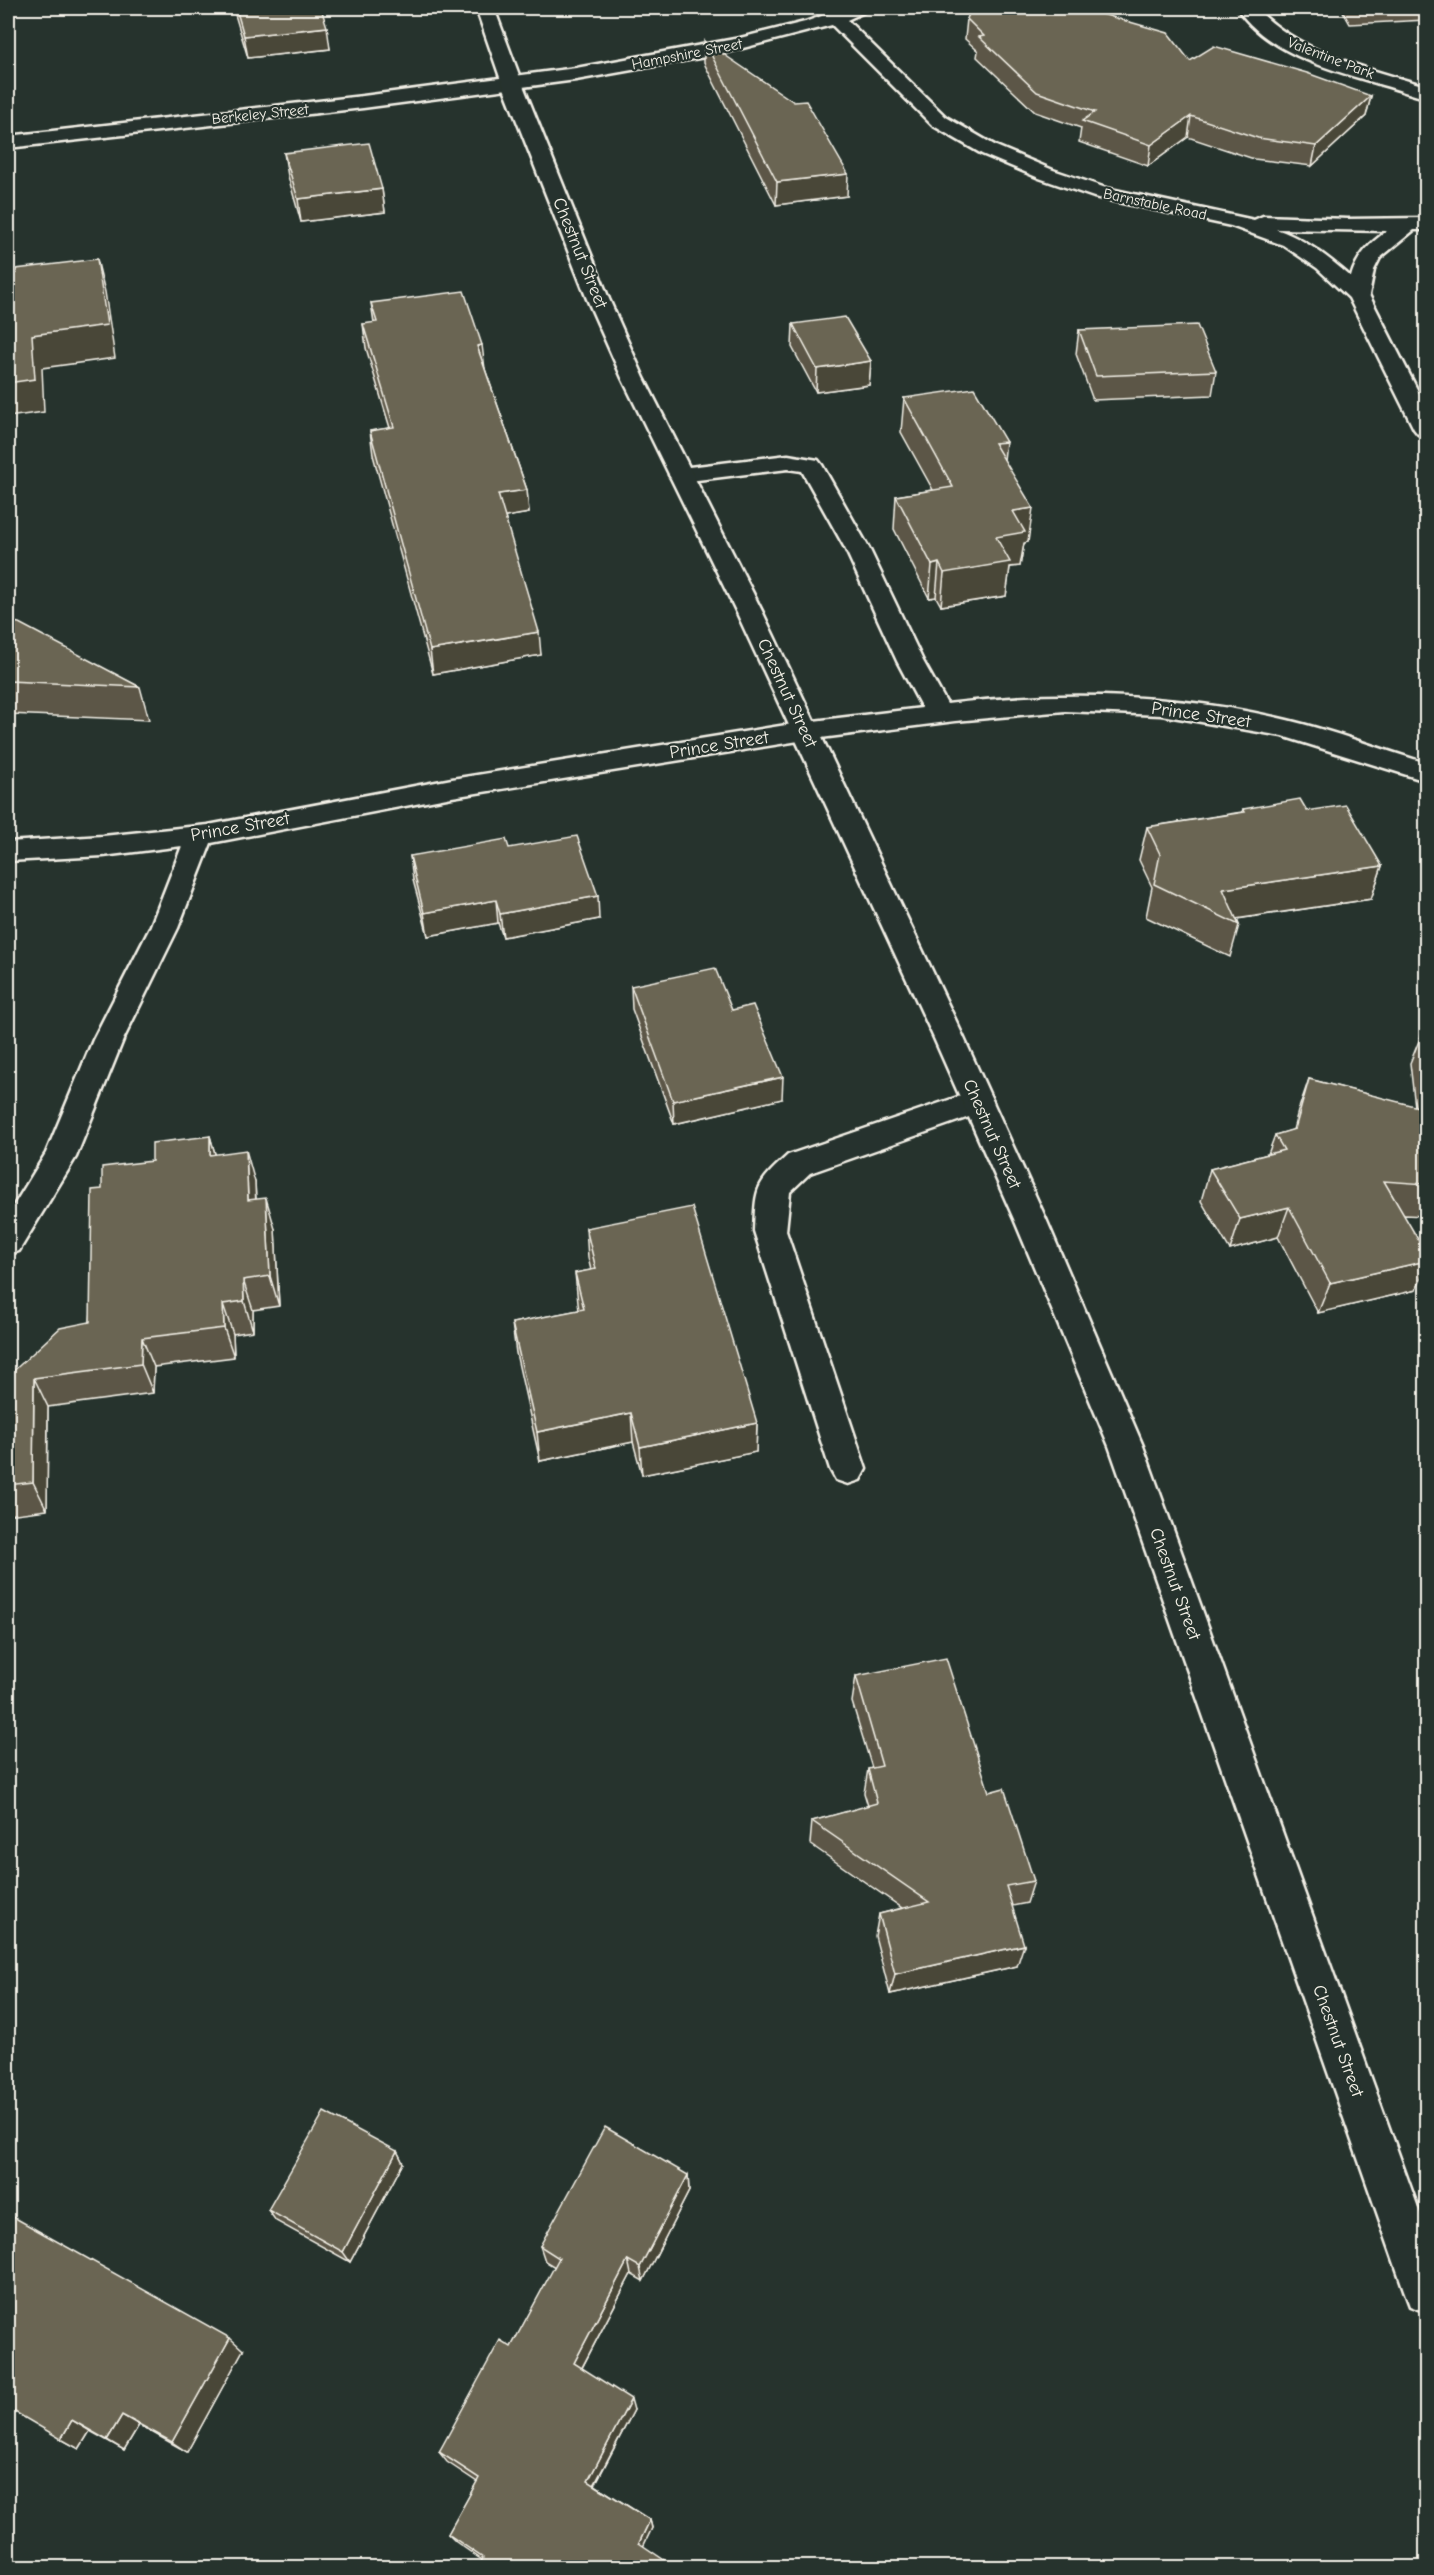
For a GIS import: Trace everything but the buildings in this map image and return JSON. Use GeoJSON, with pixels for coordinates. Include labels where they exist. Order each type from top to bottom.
{"type":"FeatureCollection","features":[{"type":"Feature","properties":{"kind":"street","name":"Chestnut Street"},"geometry":{"type":"LineString","coordinates":[[485,8],[512,83],[598,299],[633,378],[805,731],[978,1102],[1126,1446],[1426,2290]]}},
{"type":"Feature","properties":{"kind":"street","name":"Hampshire Street"},"geometry":{"type":"LineString","coordinates":[[512,83],[698,54],[836,19],[858,8]]}},
{"type":"Feature","properties":{"kind":"street","name":"Valentine Park"},"geometry":{"type":"LineString","coordinates":[[1246,8],[1255,19],[1279,38],[1312,54],[1426,92]]}},
{"type":"Feature","properties":{"kind":"street","name":"Barnstable Road"},"geometry":{"type":"LineString","coordinates":[[836,19],[939,121],[989,150],[1046,174],[1101,193],[1237,221],[1290,241],[1324,264],[1358,295],[1426,429]]}},
{"type":"Feature","properties":{"kind":"street","name":"Berkeley Street"},"geometry":{"type":"LineString","coordinates":[[8,142],[512,83]]}},
{"type":"Feature","properties":{"kind":"street"},"geometry":{"type":"LineString","coordinates":[[1237,221],[1417,225]]}},
{"type":"Feature","properties":{"kind":"street"},"geometry":{"type":"LineString","coordinates":[[1358,295],[1362,268],[1379,245],[1417,225]]}},
{"type":"Feature","properties":{"kind":"street"},"geometry":{"type":"LineString","coordinates":[[681,475],[788,462],[810,465],[858,548],[910,661],[939,714]]}},
{"type":"Feature","properties":{"kind":"street","name":"Prince Street"},"geometry":{"type":"LineString","coordinates":[[8,851],[103,846],[200,835],[452,788],[805,731],[939,714],[1065,703],[1161,707],[1285,728],[1426,772]]}},
{"type":"Feature","properties":{"kind":"street"},"geometry":{"type":"LineString","coordinates":[[8,1242],[60,1157],[108,1040],[164,928],[200,835]]}},
{"type":"Feature","properties":{"kind":"street"},"geometry":{"type":"LineString","coordinates":[[849,1469],[770,1231],[775,1185],[799,1164],[843,1146],[978,1102]]}}]}
